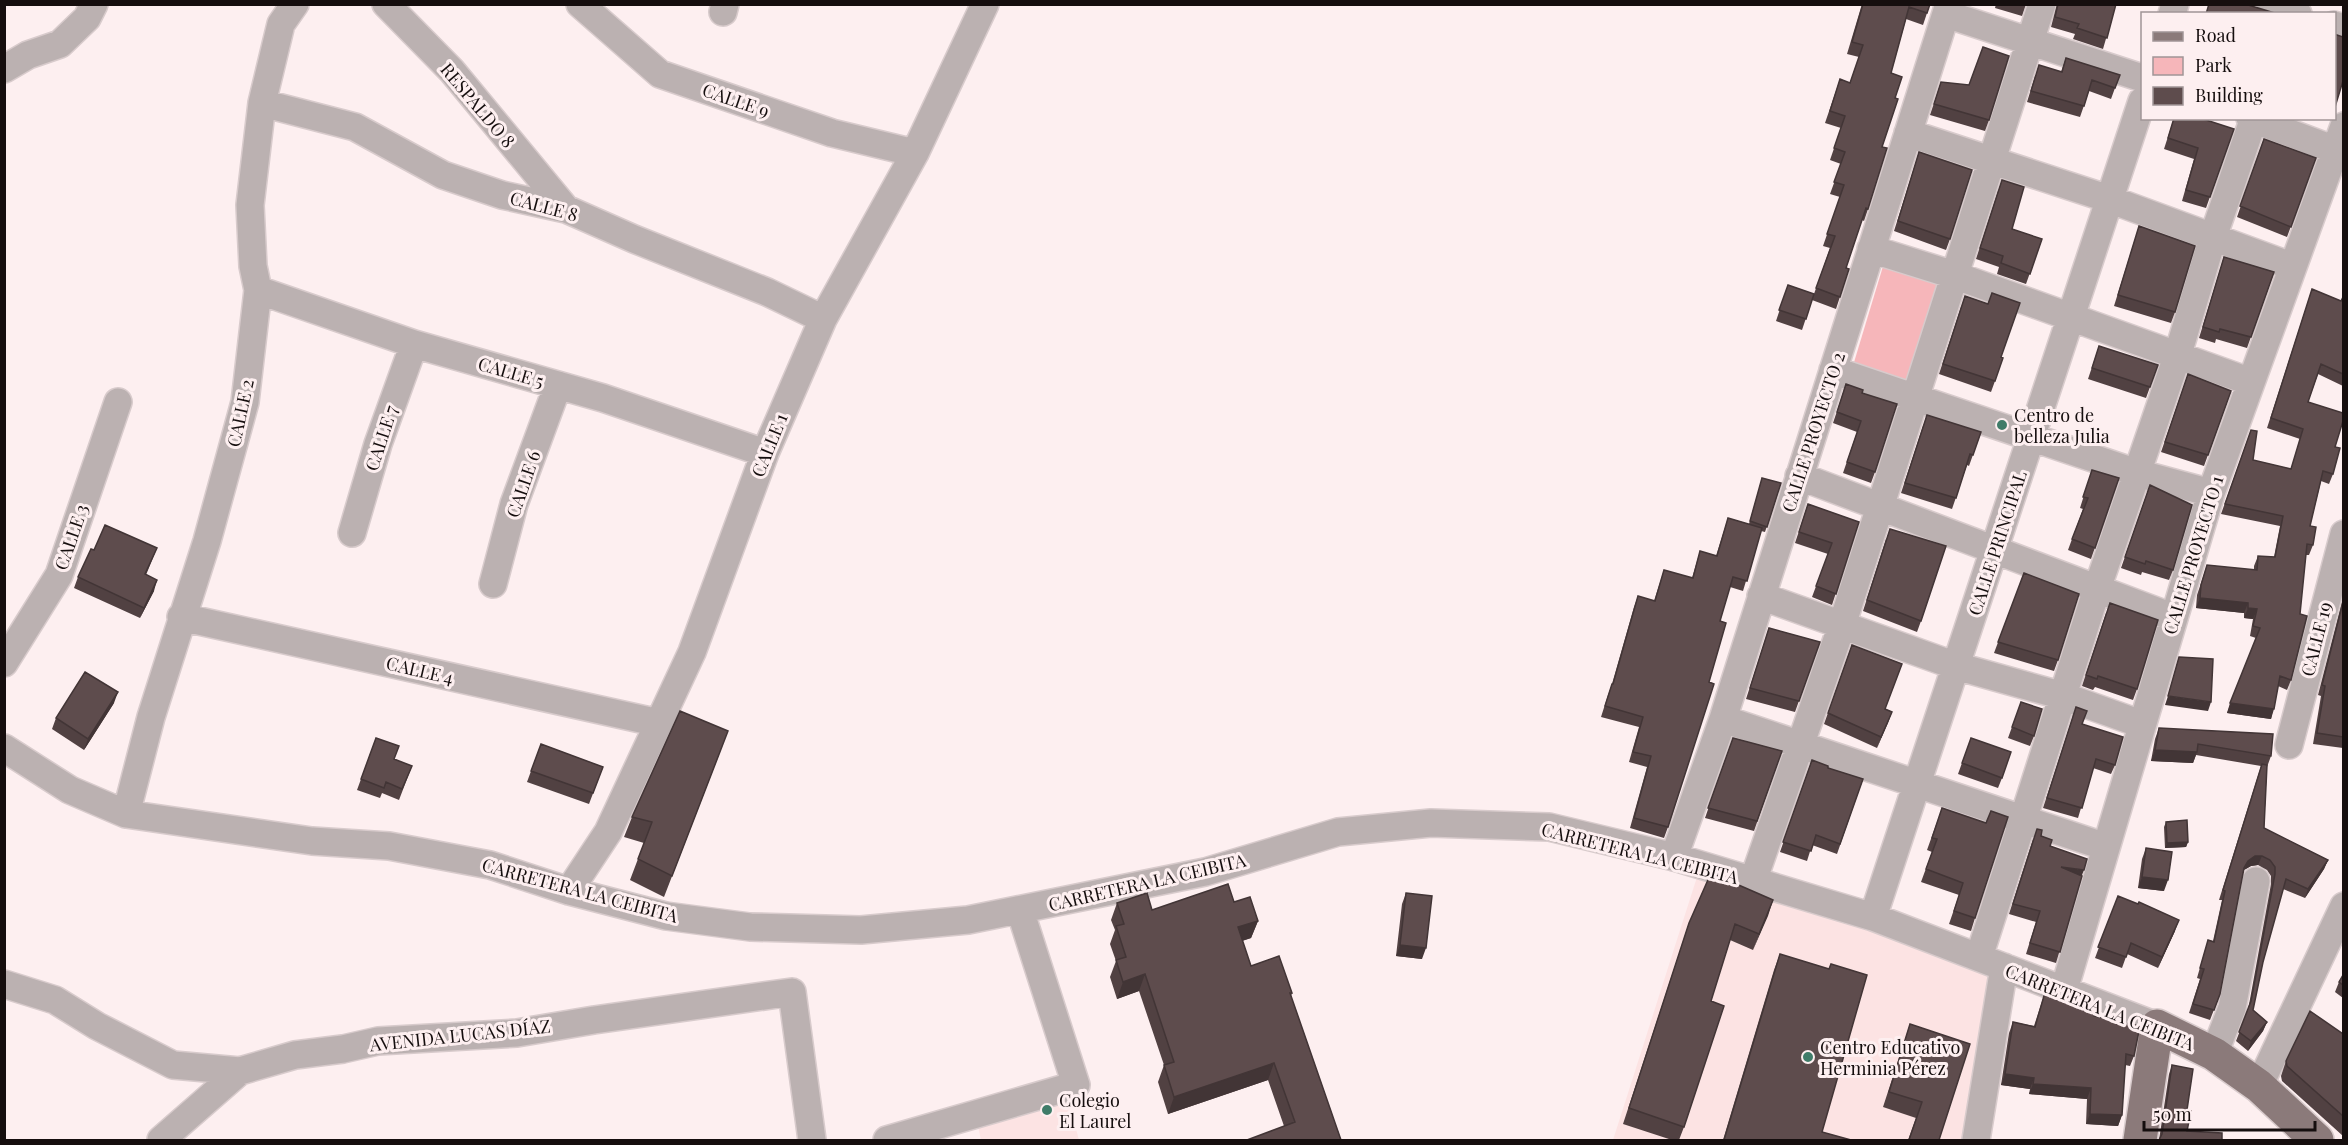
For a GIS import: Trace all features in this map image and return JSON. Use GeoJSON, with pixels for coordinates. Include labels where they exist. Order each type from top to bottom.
{"type":"FeatureCollection","features":[{"type":"Feature","properties":{"kind":"main road","name":"CARRETERA LA CEIBITA"},"geometry":{"type":"LineString","coordinates":[[2157,1026],[2214,1054],[2259,1086],[2317,1140]]}},
{"type":"Feature","properties":{"kind":"main road"},"geometry":{"type":"LineString","coordinates":[[2140,1140],[2157,1026]]}},
{"type":"Feature","properties":{"kind":"street"},"geometry":{"type":"LineString","coordinates":[[4,69],[28,54],[60,44],[87,18],[94,4]]}},
{"type":"Feature","properties":{"kind":"street","name":"CALLE 2"},"geometry":{"type":"LineString","coordinates":[[126,814],[151,717],[207,541],[245,402],[258,291],[253,266],[250,205],[262,103],[281,24],[295,4]]}},
{"type":"Feature","properties":{"kind":"street","name":"RESPALDO 8"},"geometry":{"type":"LineString","coordinates":[[386,4],[452,71],[566,208]]}},
{"type":"Feature","properties":{"kind":"street","name":"CALLE 9"},"geometry":{"type":"LineString","coordinates":[[580,4],[660,74],[832,134],[915,153]]}},
{"type":"Feature","properties":{"kind":"street","name":"CALLE 1"},"geometry":{"type":"LineString","coordinates":[[569,891],[608,832],[692,652],[765,453],[823,319],[915,153],[986,4]]}},
{"type":"Feature","properties":{"kind":"street"},"geometry":{"type":"LineString","coordinates":[[1753,881],[1842,625],[2042,4]]}},
{"type":"Feature","properties":{"kind":"street"},"geometry":{"type":"LineString","coordinates":[[1947,9],[2029,41],[2141,78]]}},
{"type":"Feature","properties":{"kind":"street","name":"CALLE PROYECTO 2"},"geometry":{"type":"LineString","coordinates":[[1674,858],[1723,719],[1947,9]]}},
{"type":"Feature","properties":{"kind":"street","name":"CALLE 8"},"geometry":{"type":"LineString","coordinates":[[262,103],[356,126],[443,175],[502,195],[566,208],[634,239],[767,292],[823,319]]}},
{"type":"Feature","properties":{"kind":"street","name":"CALLE PRINCIPAL"},"geometry":{"type":"LineString","coordinates":[[1873,916],[2141,104]]}},
{"type":"Feature","properties":{"kind":"street"},"geometry":{"type":"LineString","coordinates":[[1979,957],[2097,589],[2177,357],[2253,120]]}},
{"type":"Feature","properties":{"kind":"street"},"geometry":{"type":"LineString","coordinates":[[2258,120],[2339,138]]}},
{"type":"Feature","properties":{"kind":"street"},"geometry":{"type":"LineString","coordinates":[[1908,133],[2109,199],[2291,266]]}},
{"type":"Feature","properties":{"kind":"street","name":"CALLE PROYECTO 1"},"geometry":{"type":"LineString","coordinates":[[2064,990],[2172,618],[2211,493],[2339,138]]}},
{"type":"Feature","properties":{"kind":"street"},"geometry":{"type":"LineString","coordinates":[[1871,249],[1954,275],[2251,382]]}},
{"type":"Feature","properties":{"kind":"street","name":"CALLE 5"},"geometry":{"type":"LineString","coordinates":[[258,291],[414,344],[603,398],[765,453]]}},
{"type":"Feature","properties":{"kind":"street","name":"CALLE 7"},"geometry":{"type":"LineString","coordinates":[[352,533],[378,444],[414,344]]}},
{"type":"Feature","properties":{"kind":"street"},"geometry":{"type":"LineString","coordinates":[[1833,370],[2031,439],[2137,473],[2211,493]]}},
{"type":"Feature","properties":{"kind":"street","name":"CALLE 6"},"geometry":{"type":"LineString","coordinates":[[494,584],[514,504],[558,385]]}},
{"type":"Feature","properties":{"kind":"street","name":"CALLE 3"},"geometry":{"type":"LineString","coordinates":[[4,663],[59,575],[118,402]]}},
{"type":"Feature","properties":{"kind":"street"},"geometry":{"type":"LineString","coordinates":[[1799,476],[2172,618]]}},
{"type":"Feature","properties":{"kind":"street","name":"CALLE 19"},"geometry":{"type":"LineString","coordinates":[[2289,745],[2343,534]]}},
{"type":"Feature","properties":{"kind":"street"},"geometry":{"type":"LineString","coordinates":[[1761,596],[1956,666],[2063,696],[2141,724]]}},
{"type":"Feature","properties":{"kind":"street","name":"CALLE 4"},"geometry":{"type":"LineString","coordinates":[[181,617],[659,723]]}},
{"type":"Feature","properties":{"kind":"street"},"geometry":{"type":"LineString","coordinates":[[1723,719],[2106,847]]}},
{"type":"Feature","properties":{"kind":"street","name":"CARRETERA LA CEIBITA"},"geometry":{"type":"LineString","coordinates":[[4,748],[70,790],[126,814],[312,841],[389,846],[490,865],[569,891],[666,916],[750,927],[861,930],[968,920],[1205,872],[1338,832],[1431,823],[1549,827],[1674,858],[1873,916],[2157,1026]]}},
{"type":"Feature","properties":{"kind":"street"},"geometry":{"type":"LineString","coordinates":[[2214,1054],[2232,1008],[2256,881]]}},
{"type":"Feature","properties":{"kind":"street"},"geometry":{"type":"LineString","coordinates":[[2259,1086],[2343,906]]}},
{"type":"Feature","properties":{"kind":"street"},"geometry":{"type":"LineString","coordinates":[[887,1140],[1076,1085],[1020,910]]}},
{"type":"Feature","properties":{"kind":"street"},"geometry":{"type":"LineString","coordinates":[[1976,1140],[2004,967]]}},
{"type":"Feature","properties":{"kind":"street","name":"AVENIDA LUCAS DÍAZ"},"geometry":{"type":"LineString","coordinates":[[4,984],[55,1000],[97,1026],[172,1065],[240,1071],[295,1055],[343,1049],[378,1041],[517,1033],[792,992],[812,1140]]}},
{"type":"Feature","properties":{"kind":"street"},"geometry":{"type":"LineString","coordinates":[[161,1140],[240,1071]]}},
{"type":"Feature","properties":{"kind":"shaded area","name":"Centro Educativo Herminia Pérez"},"geometry":{"type":"Polygon","coordinates":[[[1697,877],[1835,916],[1993,974],[1962,1140],[1613,1140],[1697,877]]]}},
{"type":"Feature","properties":{"kind":"shaded area","name":"Colegio El Laurel"},"geometry":{"type":"Polygon","coordinates":[[[1068,1099],[1079,1140],[981,1140],[977,1122],[1068,1099]]]}},
{"type":"Feature","properties":{"kind":"green space"},"geometry":{"type":"Polygon","coordinates":[[[1884,263],[1947,279],[1913,385],[1852,369],[1884,263]]]}},
{"type":"Feature","properties":{"kind":"building"},"geometry":{"type":"Polygon","coordinates":[[[1863,4],[1930,4],[1927,13],[1909,7],[1891,73],[1902,77],[1895,98],[1898,99],[1882,147],[1887,148],[1846,268],[1849,269],[1840,297],[1816,288],[1835,236],[1827,234],[1844,185],[1834,182],[1845,152],[1834,148],[1845,116],[1830,111],[1840,79],[1850,83],[1863,45],[1852,42],[1863,4]]]}},
{"type":"Feature","properties":{"kind":"building"},"geometry":{"type":"Polygon","coordinates":[[[2058,4],[2116,4],[2107,38],[2077,28],[2079,24],[2055,17],[2058,4]]]}},
{"type":"Feature","properties":{"kind":"building"},"geometry":{"type":"Polygon","coordinates":[[[2209,4],[2245,4],[2271,12],[2207,12],[2209,4]]]}},
{"type":"Feature","properties":{"kind":"building"},"geometry":{"type":"Polygon","coordinates":[[[2336,35],[2343,37],[2343,81],[2336,104],[2336,35]]]}},
{"type":"Feature","properties":{"kind":"building"},"geometry":{"type":"Polygon","coordinates":[[[1983,47],[2009,56],[1989,120],[1934,104],[1941,82],[1969,85],[1983,47]]]}},
{"type":"Feature","properties":{"kind":"building"},"geometry":{"type":"Polygon","coordinates":[[[2066,58],[2120,75],[2115,88],[2092,80],[2084,106],[2031,91],[2039,65],[2062,72],[2066,58]]]}},
{"type":"Feature","properties":{"kind":"building"},"geometry":{"type":"Polygon","coordinates":[[[2173,120],[2206,120],[2234,129],[2210,197],[2186,190],[2198,148],[2168,138],[2173,120]]]}},
{"type":"Feature","properties":{"kind":"building"},"geometry":{"type":"Polygon","coordinates":[[[2264,139],[2316,158],[2291,227],[2240,206],[2264,139]]]}},
{"type":"Feature","properties":{"kind":"building"},"geometry":{"type":"Polygon","coordinates":[[[1919,152],[1972,170],[1950,239],[1898,221],[1919,152]]]}},
{"type":"Feature","properties":{"kind":"building"},"geometry":{"type":"Polygon","coordinates":[[[2002,180],[2024,187],[2012,229],[2042,239],[2030,274],[2001,263],[2003,256],[1980,248],[2002,180]]]}},
{"type":"Feature","properties":{"kind":"building"},"geometry":{"type":"Polygon","coordinates":[[[2139,226],[2195,246],[2175,312],[2118,295],[2139,226]]]}},
{"type":"Feature","properties":{"kind":"building"},"geometry":{"type":"Polygon","coordinates":[[[2224,257],[2274,272],[2251,337],[2203,327],[2224,257]]]}},
{"type":"Feature","properties":{"kind":"building"},"geometry":{"type":"Polygon","coordinates":[[[1788,285],[1814,294],[1806,319],[1779,310],[1788,285]]]}},
{"type":"Feature","properties":{"kind":"building"},"geometry":{"type":"Polygon","coordinates":[[[2312,289],[2341,301],[2343,297],[2343,374],[2321,364],[2308,402],[2343,413],[2343,421],[2335,447],[2340,448],[2333,474],[2323,471],[2310,526],[2316,527],[2313,545],[2307,544],[2300,614],[2307,616],[2291,680],[2280,676],[2274,709],[2230,703],[2260,628],[2253,626],[2257,609],[2248,608],[2248,603],[2200,598],[2201,585],[2207,565],[2257,570],[2258,556],[2275,557],[2283,516],[2225,504],[2251,430],[2257,431],[2253,460],[2291,469],[2303,429],[2271,418],[2312,289]]]}},
{"type":"Feature","properties":{"kind":"building"},"geometry":{"type":"Polygon","coordinates":[[[1992,293],[2020,303],[1995,381],[1943,364],[1965,296],[1988,304],[1992,293]]]}},
{"type":"Feature","properties":{"kind":"building"},"geometry":{"type":"Polygon","coordinates":[[[2099,346],[2158,365],[2150,387],[2092,368],[2099,346]]]}},
{"type":"Feature","properties":{"kind":"building"},"geometry":{"type":"Polygon","coordinates":[[[2188,374],[2231,391],[2208,455],[2165,442],[2188,374]]]}},
{"type":"Feature","properties":{"kind":"building"},"geometry":{"type":"Polygon","coordinates":[[[1846,384],[1863,390],[1862,393],[1897,404],[1875,472],[1847,462],[1861,421],[1837,412],[1846,384]]]}},
{"type":"Feature","properties":{"kind":"building"},"geometry":{"type":"Polygon","coordinates":[[[1927,415],[1981,432],[1973,455],[1970,454],[1956,498],[1905,483],[1927,415]]]}},
{"type":"Feature","properties":{"kind":"building"},"geometry":{"type":"Polygon","coordinates":[[[2092,470],[2119,478],[2095,548],[2072,539],[2088,498],[2083,497],[2092,470]]]}},
{"type":"Feature","properties":{"kind":"building"},"geometry":{"type":"Polygon","coordinates":[[[1762,478],[1781,483],[1767,527],[1750,521],[1762,478]]]}},
{"type":"Feature","properties":{"kind":"building"},"geometry":{"type":"Polygon","coordinates":[[[2150,485],[2192,505],[2173,570],[2125,557],[2150,485]]]}},
{"type":"Feature","properties":{"kind":"building"},"geometry":{"type":"Polygon","coordinates":[[[1808,504],[1859,522],[1836,594],[1816,586],[1832,543],[1799,532],[1808,504]]]}},
{"type":"Feature","properties":{"kind":"building"},"geometry":{"type":"Polygon","coordinates":[[[1728,518],[1762,528],[1747,581],[1733,577],[1720,621],[1726,623],[1709,682],[1714,684],[1668,827],[1634,818],[1651,756],[1633,752],[1643,717],[1605,706],[1638,596],[1655,601],[1664,570],[1693,578],[1700,551],[1717,556],[1728,518]]]}},
{"type":"Feature","properties":{"kind":"building"},"geometry":{"type":"Polygon","coordinates":[[[105,525],[157,548],[145,574],[157,580],[144,608],[78,577],[105,525]]]}},
{"type":"Feature","properties":{"kind":"building"},"geometry":{"type":"Polygon","coordinates":[[[1890,529],[1946,546],[1921,621],[1867,600],[1890,529]]]}},
{"type":"Feature","properties":{"kind":"building"},"geometry":{"type":"Polygon","coordinates":[[[2024,573],[2079,594],[2058,660],[1998,642],[2024,573]]]}},
{"type":"Feature","properties":{"kind":"building"},"geometry":{"type":"Polygon","coordinates":[[[2343,602],[2343,737],[2317,733],[2325,686],[2322,685],[2343,602]]]}},
{"type":"Feature","properties":{"kind":"building"},"geometry":{"type":"Polygon","coordinates":[[[2110,603],[2158,620],[2137,689],[2098,676],[2097,679],[2086,675],[2110,603]]]}},
{"type":"Feature","properties":{"kind":"building"},"geometry":{"type":"Polygon","coordinates":[[[1769,628],[1820,642],[1799,701],[1750,688],[1769,628]]]}},
{"type":"Feature","properties":{"kind":"building"},"geometry":{"type":"Polygon","coordinates":[[[1852,645],[1902,664],[1885,709],[1892,712],[1881,737],[1828,713],[1852,645]]]}},
{"type":"Feature","properties":{"kind":"building"},"geometry":{"type":"Polygon","coordinates":[[[2179,657],[2213,659],[2211,702],[2168,696],[2179,657]]]}},
{"type":"Feature","properties":{"kind":"building"},"geometry":{"type":"Polygon","coordinates":[[[85,672],[118,692],[88,739],[56,718],[85,672]]]}},
{"type":"Feature","properties":{"kind":"building"},"geometry":{"type":"Polygon","coordinates":[[[2021,702],[2042,709],[2034,736],[2012,727],[2021,702]]]}},
{"type":"Feature","properties":{"kind":"building"},"geometry":{"type":"Polygon","coordinates":[[[2076,707],[2087,711],[2082,724],[2123,737],[2115,765],[2096,759],[2082,808],[2047,798],[2076,707]]]}},
{"type":"Feature","properties":{"kind":"building"},"geometry":{"type":"Polygon","coordinates":[[[680,711],[728,731],[672,876],[638,859],[652,822],[632,817],[680,711]]]}},
{"type":"Feature","properties":{"kind":"building"},"geometry":{"type":"Polygon","coordinates":[[[2159,728],[2273,734],[2271,756],[2198,744],[2197,752],[2155,750],[2159,728]]]}},
{"type":"Feature","properties":{"kind":"building"},"geometry":{"type":"Polygon","coordinates":[[[376,738],[399,746],[394,759],[412,766],[402,789],[386,782],[384,788],[361,779],[376,738]]]}},
{"type":"Feature","properties":{"kind":"building"},"geometry":{"type":"Polygon","coordinates":[[[1733,738],[1782,751],[1757,821],[1708,808],[1733,738]]]}},
{"type":"Feature","properties":{"kind":"building"},"geometry":{"type":"Polygon","coordinates":[[[1971,738],[2011,752],[2002,778],[1962,763],[1971,738]]]}},
{"type":"Feature","properties":{"kind":"building"},"geometry":{"type":"Polygon","coordinates":[[[541,744],[603,767],[593,793],[531,771],[541,744]]]}},
{"type":"Feature","properties":{"kind":"building"},"geometry":{"type":"Polygon","coordinates":[[[1812,760],[1828,768],[1863,779],[1840,844],[1816,835],[1811,851],[1783,842],[1812,760]]]}},
{"type":"Feature","properties":{"kind":"building"},"geometry":{"type":"Polygon","coordinates":[[[2262,764],[2267,765],[2264,828],[2328,860],[2308,889],[2286,879],[2263,962],[2253,1010],[2267,1022],[2251,1041],[2239,1032],[2251,1001],[2275,874],[2275,867],[2270,860],[2262,856],[2255,856],[2244,868],[2220,994],[2214,1010],[2193,1004],[2204,969],[2200,968],[2208,940],[2214,942],[2225,891],[2223,890],[2262,764]]]}},
{"type":"Feature","properties":{"kind":"building"},"geometry":{"type":"Polygon","coordinates":[[[1942,808],[1986,823],[1991,811],[2008,817],[1975,918],[1954,911],[1963,883],[1926,869],[1937,839],[1932,838],[1942,808]]]}},
{"type":"Feature","properties":{"kind":"building"},"geometry":{"type":"Polygon","coordinates":[[[2187,820],[2188,842],[2167,843],[2166,822],[2187,820]]]}},
{"type":"Feature","properties":{"kind":"building"},"geometry":{"type":"Polygon","coordinates":[[[2037,829],[2042,830],[2041,836],[2052,840],[2050,846],[2087,859],[2084,870],[2061,867],[2082,876],[2060,952],[2030,943],[2040,911],[2013,904],[2037,829]]]}},
{"type":"Feature","properties":{"kind":"building"},"geometry":{"type":"Polygon","coordinates":[[[2146,848],[2172,852],[2168,880],[2142,877],[2146,848]]]}},
{"type":"Feature","properties":{"kind":"building"},"geometry":{"type":"Polygon","coordinates":[[[1711,873],[1773,900],[1759,934],[1735,924],[1711,1001],[1724,1006],[1684,1127],[1629,1108],[1689,923],[1711,873]]]}},
{"type":"Feature","properties":{"kind":"building"},"geometry":{"type":"Polygon","coordinates":[[[1228,884],[1234,902],[1250,897],[1258,921],[1238,927],[1251,966],[1279,956],[1341,1140],[1247,1140],[1295,1122],[1274,1063],[1174,1097],[1164,1065],[1174,1062],[1145,974],[1123,982],[1116,960],[1126,957],[1116,926],[1124,924],[1117,903],[1147,893],[1152,910],[1228,884]]]}},
{"type":"Feature","properties":{"kind":"building"},"geometry":{"type":"Polygon","coordinates":[[[1406,893],[1432,896],[1426,948],[1400,945],[1406,893]]]}},
{"type":"Feature","properties":{"kind":"building"},"geometry":{"type":"Polygon","coordinates":[[[2118,896],[2138,904],[2139,902],[2179,920],[2162,957],[2131,943],[2126,957],[2098,947],[2118,896]]]}},
{"type":"Feature","properties":{"kind":"building"},"geometry":{"type":"Polygon","coordinates":[[[1780,954],[1829,969],[1831,964],[1867,975],[1822,1132],[1851,1140],[1724,1140],[1780,954]]]}},
{"type":"Feature","properties":{"kind":"building"},"geometry":{"type":"Polygon","coordinates":[[[2046,989],[2073,999],[2072,1001],[2096,1008],[2094,1016],[2140,1026],[2134,1056],[2126,1054],[2122,1115],[2090,1114],[2091,1088],[2033,1084],[2034,1078],[2005,1074],[2013,1022],[2035,1027],[2046,989]]]}},
{"type":"Feature","properties":{"kind":"building"},"geometry":{"type":"Polygon","coordinates":[[[2310,1011],[2343,1034],[2343,1116],[2287,1066],[2286,1061],[2310,1011]]]}},
{"type":"Feature","properties":{"kind":"building"},"geometry":{"type":"Polygon","coordinates":[[[1910,1024],[1970,1044],[1939,1140],[1909,1140],[1922,1102],[1889,1092],[1910,1024]]]}},
{"type":"Feature","properties":{"kind":"building"},"geometry":{"type":"Polygon","coordinates":[[[2172,1065],[2193,1069],[2187,1110],[2191,1111],[2187,1131],[2222,1133],[2222,1140],[2159,1140],[2162,1134],[2172,1065]]]}},
{"type":"Feature","properties":{"kind":"place","name":"Centro de belleza Julia"},"geometry":{"type":"Point","coordinates":[2002,425]}},
{"type":"Feature","properties":{"kind":"place","name":"Centro Educativo Herminia Pérez"},"geometry":{"type":"Point","coordinates":[1808,1057]}},
{"type":"Feature","properties":{"kind":"place","name":"Colegio El Laurel"},"geometry":{"type":"Point","coordinates":[1047,1110]}}]}
